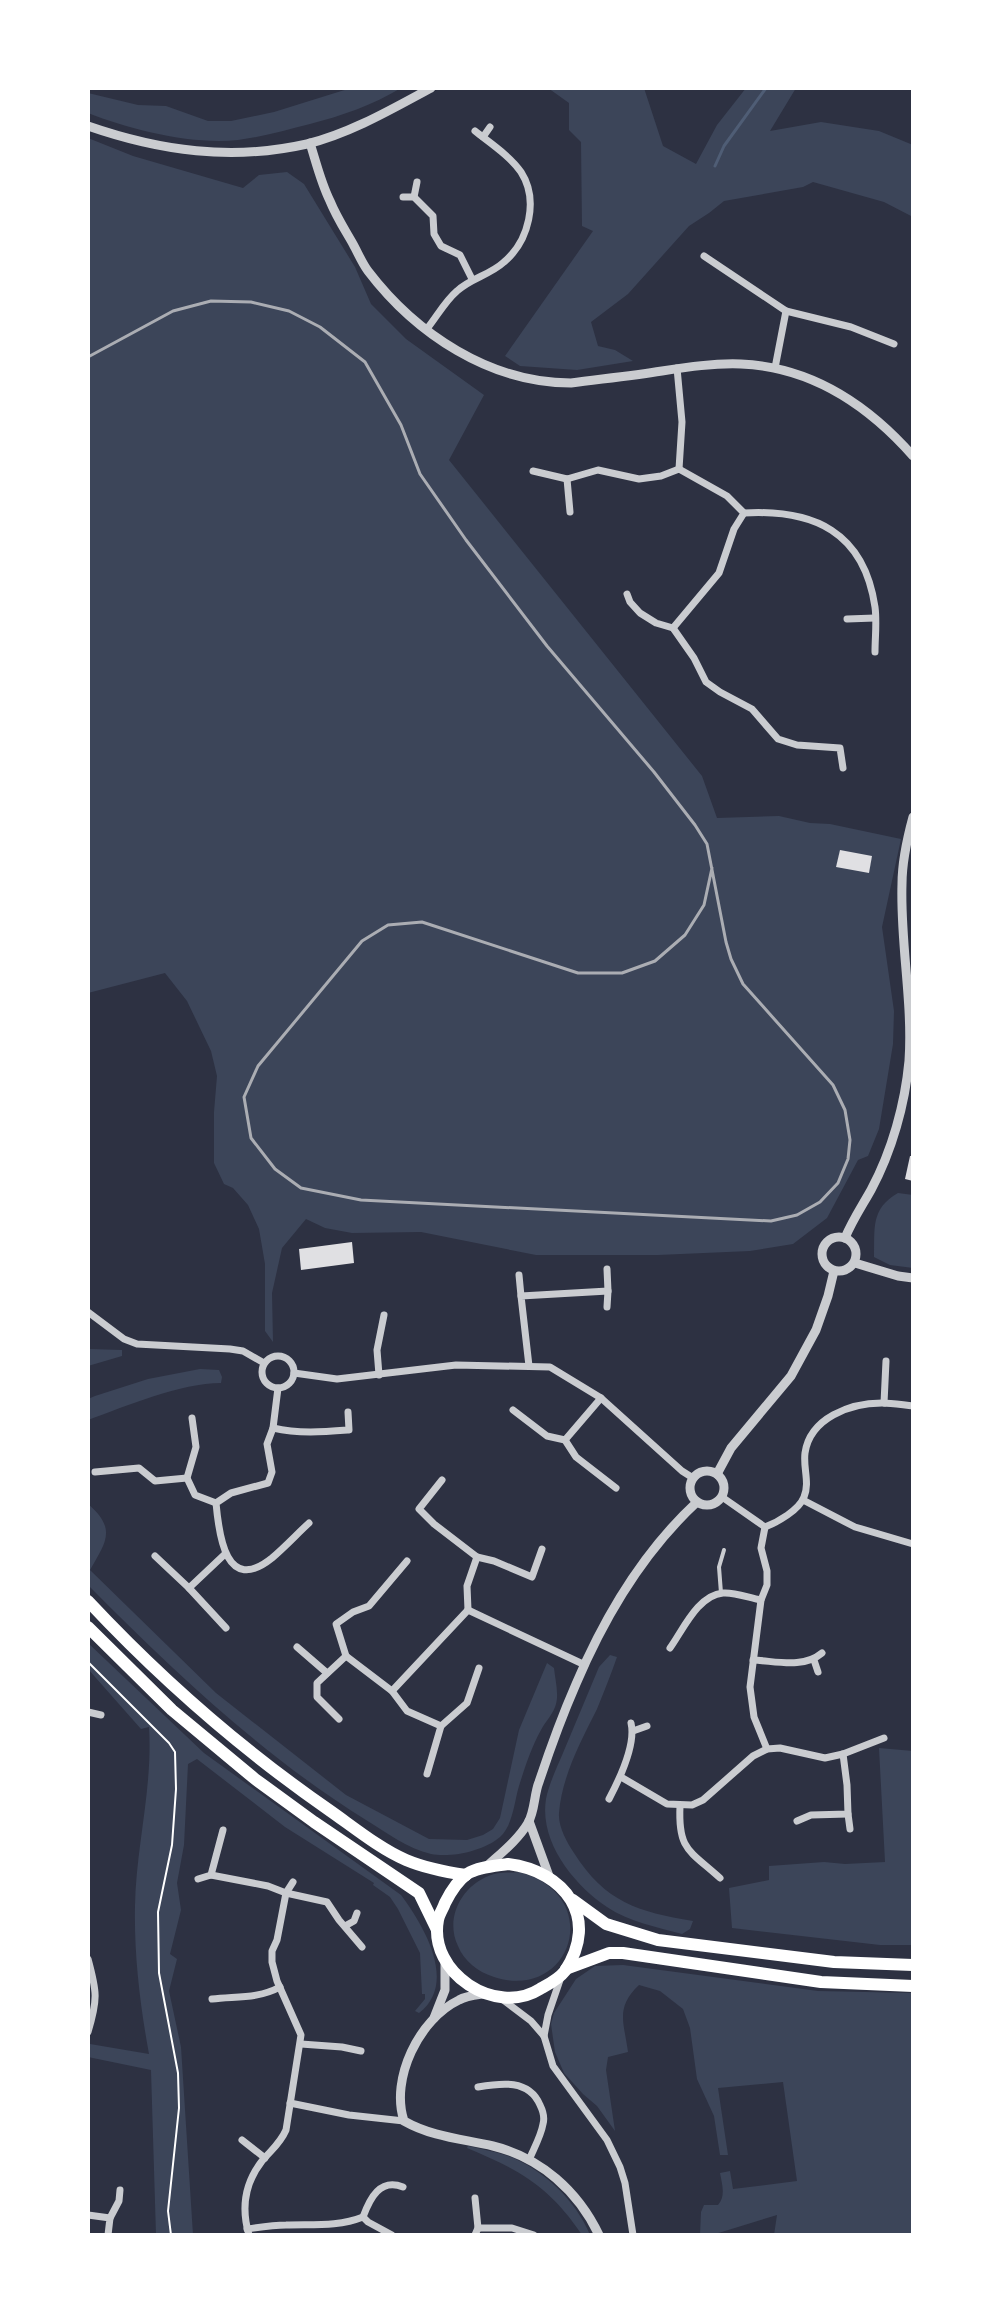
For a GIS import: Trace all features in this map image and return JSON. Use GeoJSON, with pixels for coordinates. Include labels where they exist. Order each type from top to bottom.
{"type":"FeatureCollection","features":[{"type":"Feature","properties":{"kind":"highway"},"geometry":{"type":"LineString","coordinates":[[88,1601],[191,1703],[298,1789],[404,1859],[432,1869],[466,1875]]}},
{"type":"Feature","properties":{"kind":"highway"},"geometry":{"type":"LineString","coordinates":[[88,1627],[172,1710],[255,1779],[419,1893],[437,1930],[445,1960],[465,1983],[483,1994],[500,1998],[532,1994],[564,1972],[609,1953],[821,1982],[913,1986]]}},
{"type":"Feature","properties":{"kind":"highway"},"geometry":{"type":"LineString","coordinates":[[437,1930],[438,1918],[451,1892],[466,1875],[486,1867],[508,1864],[526,1866],[549,1876],[573,1900],[606,1924],[658,1940],[834,1962],[913,1965]]}},
{"type":"Feature","properties":{"kind":"highway"},"geometry":{"type":"LineString","coordinates":[[564,1972],[579,1938],[573,1900]]}},
{"type":"Feature","properties":{"kind":"street"},"geometry":{"type":"LineString","coordinates":[[88,126],[124,139],[162,147],[213,154],[263,152],[310,143],[373,119],[431,88]]}},
{"type":"Feature","properties":{"kind":"street"},"geometry":{"type":"LineString","coordinates":[[483,137],[490,127]]}},
{"type":"Feature","properties":{"kind":"street"},"geometry":{"type":"LineString","coordinates":[[426,330],[454,293],[472,279],[505,262],[519,247],[528,226],[530,206],[527,183],[520,170],[475,131]]}},
{"type":"Feature","properties":{"kind":"street"},"geometry":{"type":"LineString","coordinates":[[310,143],[329,200],[367,269],[426,330],[457,351],[522,378],[556,383],[677,368],[741,364],[775,368],[809,378],[853,401],[893,434],[913,456]]}},
{"type":"Feature","properties":{"kind":"street"},"geometry":{"type":"LineString","coordinates":[[414,197],[417,182]]}},
{"type":"Feature","properties":{"kind":"street"},"geometry":{"type":"LineString","coordinates":[[403,197],[414,197],[433,216],[434,234],[441,246],[460,255],[472,279]]}},
{"type":"Feature","properties":{"kind":"street"},"geometry":{"type":"LineString","coordinates":[[704,256],[786,311],[851,327],[894,344]]}},
{"type":"Feature","properties":{"kind":"street"},"geometry":{"type":"LineString","coordinates":[[775,368],[786,311]]}},
{"type":"Feature","properties":{"kind":"street"},"geometry":{"type":"LineString","coordinates":[[677,368],[682,422],[679,469]]}},
{"type":"Feature","properties":{"kind":"street"},"geometry":{"type":"LineString","coordinates":[[533,471],[567,479],[598,470],[639,479],[661,476],[679,469]]}},
{"type":"Feature","properties":{"kind":"street"},"geometry":{"type":"LineString","coordinates":[[679,469],[727,496],[744,513],[788,513],[810,519],[846,542],[860,559],[868,576],[875,618],[875,652]]}},
{"type":"Feature","properties":{"kind":"street"},"geometry":{"type":"LineString","coordinates":[[567,479],[570,512]]}},
{"type":"Feature","properties":{"kind":"street"},"geometry":{"type":"LineString","coordinates":[[673,628],[719,573],[734,529],[744,513]]}},
{"type":"Feature","properties":{"kind":"street"},"geometry":{"type":"LineString","coordinates":[[627,594],[640,613],[656,623],[673,628],[706,682],[752,709],[778,739],[797,745],[840,748],[843,768]]}},
{"type":"Feature","properties":{"kind":"street"},"geometry":{"type":"LineString","coordinates":[[847,619],[875,618]]}},
{"type":"Feature","properties":{"kind":"street"},"geometry":{"type":"LineString","coordinates":[[845,1238],[890,1145],[901,1108],[908,1065],[911,1031],[908,938],[902,883],[904,853],[913,817]]}},
{"type":"Feature","properties":{"kind":"street"},"geometry":{"type":"LineString","coordinates":[[901,1108],[913,1111]]}},
{"type":"Feature","properties":{"kind":"street"},"geometry":{"type":"LineString","coordinates":[[845,1238],[854,1245],[855,1263],[846,1270],[834,1271],[825,1264],[823,1249],[830,1240],[845,1238]]}},
{"type":"Feature","properties":{"kind":"street"},"geometry":{"type":"LineString","coordinates":[[855,1263],[913,1278]]}},
{"type":"Feature","properties":{"kind":"street"},"geometry":{"type":"LineString","coordinates":[[607,1269],[607,1307]]}},
{"type":"Feature","properties":{"kind":"street"},"geometry":{"type":"LineString","coordinates":[[717,1474],[731,1448],[791,1376],[816,1330],[834,1271]]}},
{"type":"Feature","properties":{"kind":"street"},"geometry":{"type":"LineString","coordinates":[[519,1275],[529,1366]]}},
{"type":"Feature","properties":{"kind":"street"},"geometry":{"type":"LineString","coordinates":[[521,1296],[608,1291]]}},
{"type":"Feature","properties":{"kind":"street"},"geometry":{"type":"LineString","coordinates":[[88,1312],[124,1339],[137,1344],[243,1351],[264,1363]]}},
{"type":"Feature","properties":{"kind":"street"},"geometry":{"type":"LineString","coordinates":[[379,1375],[377,1350],[384,1315]]}},
{"type":"Feature","properties":{"kind":"street"},"geometry":{"type":"LineString","coordinates":[[272,1356],[283,1356],[291,1363],[293,1378],[287,1385],[278,1388],[267,1384],[261,1369],[264,1363],[272,1356]]}},
{"type":"Feature","properties":{"kind":"street"},"geometry":{"type":"LineString","coordinates":[[884,1403],[886,1361]]}},
{"type":"Feature","properties":{"kind":"street"},"geometry":{"type":"LineString","coordinates":[[294,1373],[337,1379],[456,1365],[550,1367],[601,1398],[693,1478]]}},
{"type":"Feature","properties":{"kind":"street"},"geometry":{"type":"LineString","coordinates":[[216,1503],[231,1493],[268,1483],[272,1472],[267,1444],[273,1428],[278,1388]]}},
{"type":"Feature","properties":{"kind":"street"},"geometry":{"type":"LineString","coordinates":[[565,1440],[601,1398]]}},
{"type":"Feature","properties":{"kind":"street"},"geometry":{"type":"LineString","coordinates":[[765,1527],[784,1517],[803,1500],[807,1486],[805,1455],[809,1437],[821,1423],[838,1412],[863,1404],[913,1406]]}},
{"type":"Feature","properties":{"kind":"street"},"geometry":{"type":"LineString","coordinates":[[513,1410],[547,1436],[565,1440],[576,1457],[616,1488]]}},
{"type":"Feature","properties":{"kind":"street"},"geometry":{"type":"LineString","coordinates":[[273,1428],[313,1433],[349,1430],[348,1412]]}},
{"type":"Feature","properties":{"kind":"street"},"geometry":{"type":"LineString","coordinates":[[192,1418],[196,1447],[187,1478],[195,1495],[216,1503]]}},
{"type":"Feature","properties":{"kind":"street"},"geometry":{"type":"LineString","coordinates":[[95,1472],[139,1468],[155,1481],[187,1478]]}},
{"type":"Feature","properties":{"kind":"street"},"geometry":{"type":"LineString","coordinates":[[703,1471],[717,1474],[724,1483],[722,1497],[713,1505],[697,1502],[690,1492],[693,1478],[703,1471]]}},
{"type":"Feature","properties":{"kind":"street"},"geometry":{"type":"LineString","coordinates":[[442,1480],[419,1509],[477,1557],[532,1577],[542,1549]]}},
{"type":"Feature","properties":{"kind":"street"},"geometry":{"type":"LineString","coordinates":[[722,1497],[765,1527]]}},
{"type":"Feature","properties":{"kind":"street"},"geometry":{"type":"LineString","coordinates":[[803,1500],[855,1527],[913,1544]]}},
{"type":"Feature","properties":{"kind":"street"},"geometry":{"type":"LineString","coordinates":[[486,1867],[529,1821],[537,1785],[585,1665],[639,1569],[661,1538],[697,1502]]}},
{"type":"Feature","properties":{"kind":"street"},"geometry":{"type":"LineString","coordinates":[[216,1503],[225,1554],[234,1566],[251,1570],[270,1560],[309,1523]]}},
{"type":"Feature","properties":{"kind":"street"},"geometry":{"type":"LineString","coordinates":[[765,1527],[761,1548],[768,1578],[761,1600],[750,1687],[754,1717],[767,1749]]}},
{"type":"Feature","properties":{"kind":"street"},"geometry":{"type":"LineString","coordinates":[[189,1588],[225,1554]]}},
{"type":"Feature","properties":{"kind":"street"},"geometry":{"type":"LineString","coordinates":[[155,1556],[226,1628]]}},
{"type":"Feature","properties":{"kind":"street"},"geometry":{"type":"LineString","coordinates":[[392,1691],[468,1610],[467,1586],[477,1557]]}},
{"type":"Feature","properties":{"kind":"street"},"geometry":{"type":"LineString","coordinates":[[407,1561],[369,1606],[336,1624],[346,1656],[392,1691],[407,1711],[441,1726]]}},
{"type":"Feature","properties":{"kind":"street"},"geometry":{"type":"LineString","coordinates":[[670,1648],[699,1606],[710,1597],[721,1593],[761,1600]]}},
{"type":"Feature","properties":{"kind":"street"},"geometry":{"type":"LineString","coordinates":[[468,1610],[585,1665]]}},
{"type":"Feature","properties":{"kind":"street"},"geometry":{"type":"LineString","coordinates":[[297,1647],[327,1673]]}},
{"type":"Feature","properties":{"kind":"street"},"geometry":{"type":"LineString","coordinates":[[753,1660],[788,1663],[814,1660],[822,1653]]}},
{"type":"Feature","properties":{"kind":"street"},"geometry":{"type":"LineString","coordinates":[[339,1719],[317,1697],[317,1683],[346,1656]]}},
{"type":"Feature","properties":{"kind":"street"},"geometry":{"type":"LineString","coordinates":[[814,1660],[818,1672]]}},
{"type":"Feature","properties":{"kind":"street"},"geometry":{"type":"LineString","coordinates":[[427,1774],[441,1726],[467,1703],[479,1668]]}},
{"type":"Feature","properties":{"kind":"street"},"geometry":{"type":"LineString","coordinates":[[88,1712],[101,1715]]}},
{"type":"Feature","properties":{"kind":"street"},"geometry":{"type":"LineString","coordinates":[[609,1799],[621,1777],[632,1727],[647,1726]]}},
{"type":"Feature","properties":{"kind":"street"},"geometry":{"type":"LineString","coordinates":[[621,1777],[667,1804],[692,1805],[703,1800],[743,1765],[767,1749],[780,1748],[825,1758],[884,1738]]}},
{"type":"Feature","properties":{"kind":"street"},"geometry":{"type":"LineString","coordinates":[[843,1754],[850,1829]]}},
{"type":"Feature","properties":{"kind":"street"},"geometry":{"type":"LineString","coordinates":[[680,1806],[679,1830],[682,1840],[687,1849],[720,1878]]}},
{"type":"Feature","properties":{"kind":"street"},"geometry":{"type":"LineString","coordinates":[[797,1821],[811,1815],[848,1814]]}},
{"type":"Feature","properties":{"kind":"street"},"geometry":{"type":"LineString","coordinates":[[529,1821],[549,1876]]}},
{"type":"Feature","properties":{"kind":"street"},"geometry":{"type":"LineString","coordinates":[[211,1875],[223,1830]]}},
{"type":"Feature","properties":{"kind":"street"},"geometry":{"type":"LineString","coordinates":[[198,1879],[211,1875],[327,1902],[362,1947]]}},
{"type":"Feature","properties":{"kind":"street"},"geometry":{"type":"LineString","coordinates":[[293,1882],[286,1893],[272,1951],[274,1972],[297,2024],[301,2044],[286,2130],[246,2190],[244,2204],[248,2232],[279,2225],[337,2224],[363,2217]]}},
{"type":"Feature","properties":{"kind":"street"},"geometry":{"type":"LineString","coordinates":[[345,1926],[354,1921],[357,1913]]}},
{"type":"Feature","properties":{"kind":"street"},"geometry":{"type":"LineString","coordinates":[[88,1959],[96,1985],[97,2002],[88,2032]]}},
{"type":"Feature","properties":{"kind":"street"},"geometry":{"type":"LineString","coordinates":[[404,2121],[400,2099],[408,2061],[434,2018],[445,1990],[445,1960]]}},
{"type":"Feature","properties":{"kind":"street"},"geometry":{"type":"LineString","coordinates":[[544,2036],[548,2015],[564,1972]]}},
{"type":"Feature","properties":{"kind":"street"},"geometry":{"type":"LineString","coordinates":[[212,1999],[255,1997],[280,1987]]}},
{"type":"Feature","properties":{"kind":"street"},"geometry":{"type":"LineString","coordinates":[[434,2018],[460,1999],[483,1994]]}},
{"type":"Feature","properties":{"kind":"street"},"geometry":{"type":"LineString","coordinates":[[500,1998],[531,2021],[544,2036],[553,2066],[607,2140],[620,2167],[633,2235]]}},
{"type":"Feature","properties":{"kind":"street"},"geometry":{"type":"LineString","coordinates":[[301,2044],[361,2051]]}},
{"type":"Feature","properties":{"kind":"street"},"geometry":{"type":"LineString","coordinates":[[478,2087],[516,2084],[527,2088],[538,2100],[544,2117],[543,2124],[529,2160]]}},
{"type":"Feature","properties":{"kind":"street"},"geometry":{"type":"LineString","coordinates":[[290,2103],[375,2119],[404,2121],[427,2133],[495,2147],[529,2160],[563,2183],[587,2211],[599,2235]]}},
{"type":"Feature","properties":{"kind":"street"},"geometry":{"type":"LineString","coordinates":[[242,2140],[265,2158]]}},
{"type":"Feature","properties":{"kind":"street"},"geometry":{"type":"LineString","coordinates":[[363,2217],[374,2193],[393,2183],[403,2187]]}},
{"type":"Feature","properties":{"kind":"street"},"geometry":{"type":"LineString","coordinates":[[108,2235],[110,2218],[119,2201],[120,2190]]}},
{"type":"Feature","properties":{"kind":"street"},"geometry":{"type":"LineString","coordinates":[[475,2198],[477,2232],[512,2228],[534,2235]]}},
{"type":"Feature","properties":{"kind":"street"},"geometry":{"type":"LineString","coordinates":[[88,2215],[110,2218]]}},
{"type":"Feature","properties":{"kind":"street"},"geometry":{"type":"LineString","coordinates":[[363,2217],[392,2235]]}},
{"type":"Feature","properties":{"kind":"lane"},"geometry":{"type":"LineString","coordinates":[[721,1593],[719,1567],[724,1550]]}},
{"type":"Feature","properties":{"kind":"path"},"geometry":{"type":"LineString","coordinates":[[88,1662],[175,1752],[172,1845],[158,1912],[159,1973],[178,2073],[179,2108],[168,2211],[171,2235]]}},
{"type":"Feature","properties":{"kind":"shaded area"},"geometry":{"type":"Polygon","coordinates":[[[351,88],[401,88],[368,105],[333,117],[238,140],[201,140],[162,135],[88,113],[88,93],[138,105],[166,106],[208,121],[231,121],[274,112],[351,88]]]}},
{"type":"Feature","properties":{"kind":"shaded area"},"geometry":{"type":"Polygon","coordinates":[[[548,88],[644,88],[663,146],[696,164],[717,125],[746,88],[796,88],[770,131],[821,122],[879,131],[913,145],[913,217],[884,202],[813,182],[803,187],[724,201],[689,226],[628,294],[591,322],[598,346],[615,350],[633,361],[577,370],[520,366],[505,356],[593,231],[582,226],[581,142],[569,130],[569,103],[548,88]]]}},
{"type":"Feature","properties":{"kind":"shaded area"},"geometry":{"type":"Polygon","coordinates":[[[88,138],[133,156],[243,188],[259,175],[287,172],[304,184],[355,267],[371,304],[406,339],[484,395],[449,460],[702,776],[717,818],[779,816],[901,839],[882,927],[894,1011],[893,1044],[879,1129],[868,1156],[858,1160],[827,1218],[793,1244],[750,1251],[658,1255],[536,1255],[421,1232],[352,1233],[325,1228],[306,1219],[282,1248],[272,1293],[273,1342],[265,1331],[265,1264],[259,1229],[248,1205],[233,1188],[224,1184],[214,1163],[217,1076],[211,1051],[187,1001],[165,973],[88,993],[88,138]]]}},
{"type":"Feature","properties":{"kind":"shaded area"},"geometry":{"type":"Polygon","coordinates":[[[898,1193],[913,1195],[913,1268],[890,1265],[874,1257],[878,1213],[898,1193]]]}},
{"type":"Feature","properties":{"kind":"shaded area"},"geometry":{"type":"Polygon","coordinates":[[[88,1349],[122,1350],[122,1356],[88,1366],[88,1349]]]}},
{"type":"Feature","properties":{"kind":"shaded area"},"geometry":{"type":"Polygon","coordinates":[[[200,1369],[219,1370],[221,1383],[171,1391],[88,1420],[88,1399],[148,1379],[200,1369]]]}},
{"type":"Feature","properties":{"kind":"shaded area"},"geometry":{"type":"Polygon","coordinates":[[[88,1504],[106,1528],[101,1551],[90,1570],[216,1693],[346,1795],[429,1839],[467,1840],[493,1829],[500,1818],[519,1730],[547,1663],[554,1668],[556,1704],[531,1751],[504,1832],[493,1842],[467,1852],[439,1855],[422,1852],[397,1840],[328,1795],[255,1740],[186,1680],[88,1585],[88,1504]]]}},
{"type":"Feature","properties":{"kind":"shaded area"},"geometry":{"type":"Polygon","coordinates":[[[88,1643],[204,1753],[401,1895],[427,1938],[437,1971],[436,1986],[430,2001],[419,2013],[415,2011],[425,1999],[425,1994],[422,1994],[420,1953],[390,1897],[374,1883],[285,1827],[197,1759],[188,1764],[184,1845],[177,1883],[181,1910],[170,1954],[177,1959],[169,1991],[181,2047],[193,2235],[156,2235],[151,2070],[88,2057],[90,2044],[149,2054],[138,1980],[135,1924],[136,1884],[150,1749],[149,1727],[141,1729],[88,1669],[88,1643]]]}},
{"type":"Feature","properties":{"kind":"shaded area"},"geometry":{"type":"Polygon","coordinates":[[[610,1655],[617,1657],[568,1772],[561,1799],[560,1824],[574,1853],[598,1883],[624,1902],[639,1908],[693,1921],[690,1929],[682,1934],[624,1917],[595,1898],[571,1874],[548,1831],[545,1815],[551,1782],[599,1667],[610,1655]]]}},
{"type":"Feature","properties":{"kind":"shaded area"},"geometry":{"type":"Polygon","coordinates":[[[879,1748],[913,1751],[913,1945],[880,1945],[732,1928],[729,1888],[769,1880],[769,1866],[885,1862],[879,1748]]]}},
{"type":"Feature","properties":{"kind":"shaded area"},"geometry":{"type":"Polygon","coordinates":[[[519,1872],[546,1884],[563,1902],[570,1922],[568,1942],[559,1961],[543,1974],[521,1981],[494,1977],[472,1965],[458,1946],[453,1924],[459,1902],[473,1885],[494,1874],[519,1872]]]}},
{"type":"Feature","properties":{"kind":"shaded area"},"geometry":{"type":"Polygon","coordinates":[[[623,1965],[818,1991],[913,1993],[913,2235],[774,2235],[777,2215],[712,2235],[700,2235],[704,2205],[718,2205],[722,2198],[720,2173],[730,2171],[733,2189],[797,2181],[783,2082],[718,2088],[728,2155],[720,2155],[714,2116],[697,2079],[690,2028],[683,2009],[660,1991],[639,1985],[624,2008],[623,2024],[628,2052],[608,2057],[606,2070],[615,2131],[597,2106],[564,2073],[555,2052],[551,2024],[554,2013],[576,1979],[595,1966],[623,1965]]]}},
{"type":"Feature","properties":{"kind":"shaded area"},"geometry":{"type":"Polygon","coordinates":[[[468,2146],[518,2160],[544,2176],[576,2209],[590,2235],[582,2235],[546,2192],[468,2146]]]}},
{"type":"Feature","properties":{"kind":"building"},"geometry":{"type":"Polygon","coordinates":[[[840,850],[872,856],[869,873],[836,867],[840,850]]]}},
{"type":"Feature","properties":{"kind":"building"},"geometry":{"type":"Polygon","coordinates":[[[910,1156],[913,1156],[913,1181],[905,1179],[910,1156]]]}},
{"type":"Feature","properties":{"kind":"building"},"geometry":{"type":"Polygon","coordinates":[[[352,1242],[354,1263],[301,1270],[299,1249],[352,1242]]]}},
{"type":"Feature","properties":{"kind":"waterway"},"geometry":{"type":"LineString","coordinates":[[715,166],[724,146],[766,88]]}},
{"type":"Feature","properties":{"kind":"railway"},"geometry":{"type":"LineString","coordinates":[[88,357],[173,311],[211,301],[251,302],[289,311],[320,327],[365,362],[401,425],[420,474],[466,540],[547,646],[654,772],[707,844],[726,942],[743,984],[833,1085],[845,1110],[850,1140],[848,1159],[838,1183],[820,1202],[797,1215],[771,1221],[361,1200],[301,1188],[275,1169],[251,1138],[244,1097],[258,1066],[362,941],[388,925],[422,922],[578,973],[622,973],[655,961],[685,935],[704,905],[712,868]]}}]}
